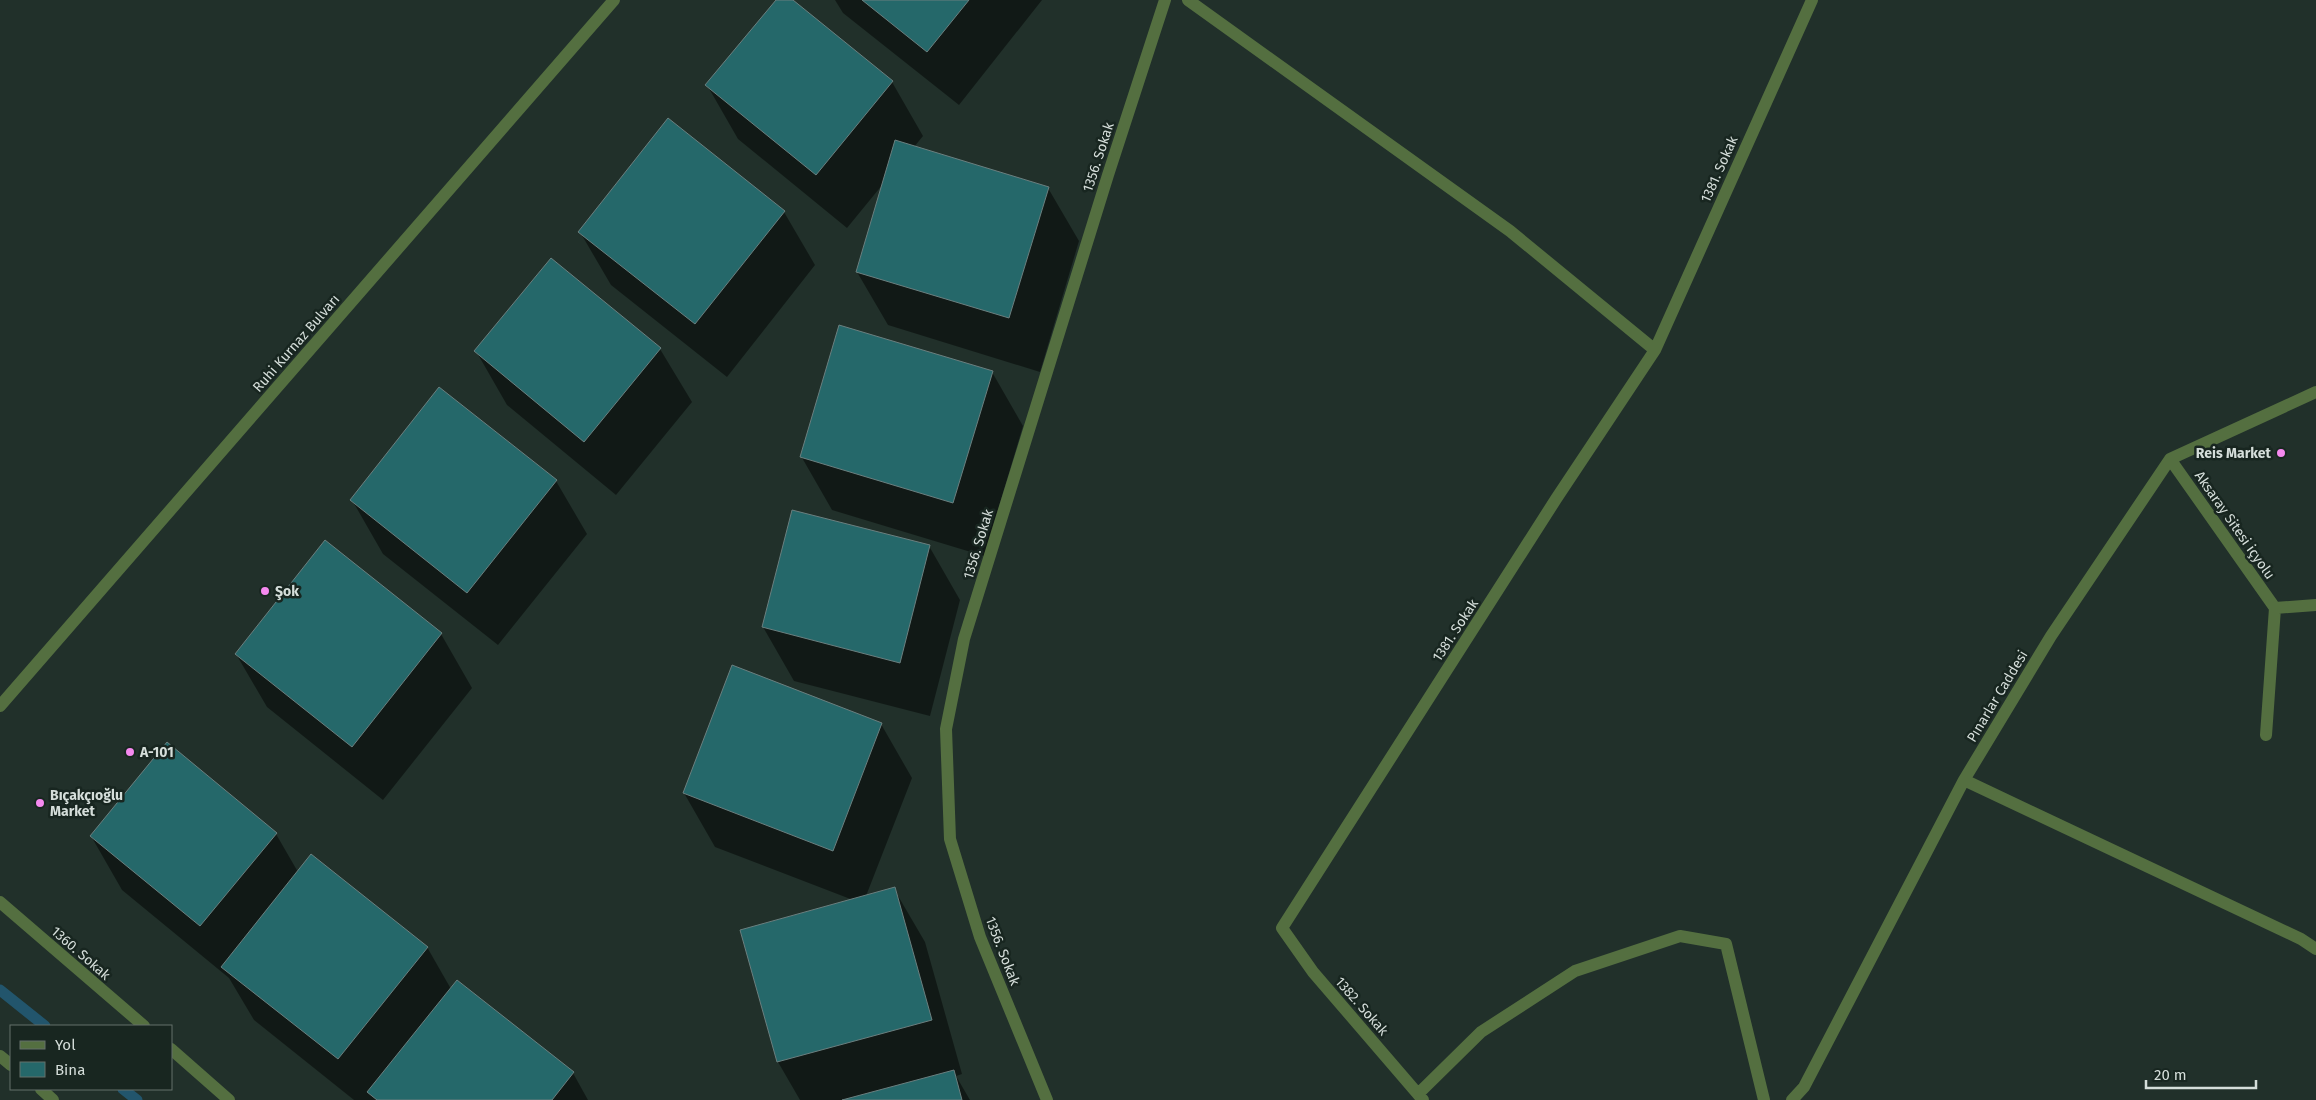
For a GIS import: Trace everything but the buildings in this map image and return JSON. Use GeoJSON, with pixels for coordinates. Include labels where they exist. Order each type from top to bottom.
{"type":"FeatureCollection","features":[{"type":"Feature","properties":{"kind":"street","name":"Ruhi Kurnaz Bulvarı"},"geometry":{"type":"LineString","coordinates":[[0,706],[614,0]]}},
{"type":"Feature","properties":{"kind":"street","name":"1356. Sokak"},"geometry":{"type":"LineString","coordinates":[[1047,1100],[980,937],[950,839],[946,729],[964,639],[1108,175],[1165,0]]}},
{"type":"Feature","properties":{"kind":"street"},"geometry":{"type":"LineString","coordinates":[[1188,0],[1510,231],[1655,350]]}},
{"type":"Feature","properties":{"kind":"street","name":"1381. Sokak"},"geometry":{"type":"LineString","coordinates":[[1282,928],[1556,500],[1655,350],[1812,0]]}},
{"type":"Feature","properties":{"kind":"street"},"geometry":{"type":"LineString","coordinates":[[2170,459],[2316,392]]}},
{"type":"Feature","properties":{"kind":"street","name":"Aksaray Sitesi içyolu"},"geometry":{"type":"LineString","coordinates":[[2170,459],[2275,608]]}},
{"type":"Feature","properties":{"kind":"street","name":"Pınarlar Caddesi"},"geometry":{"type":"LineString","coordinates":[[1792,1100],[1804,1087],[1964,780],[2051,636],[2170,459]]}},
{"type":"Feature","properties":{"kind":"street"},"geometry":{"type":"LineString","coordinates":[[2266,734],[2275,608],[2316,605]]}},
{"type":"Feature","properties":{"kind":"street"},"geometry":{"type":"LineString","coordinates":[[1964,780],[2316,949]]}},
{"type":"Feature","properties":{"kind":"street","name":"1360. Sokak"},"geometry":{"type":"LineString","coordinates":[[0,902],[143,1025]]}},
{"type":"Feature","properties":{"kind":"street","name":"1382. Sokak"},"geometry":{"type":"LineString","coordinates":[[1282,928],[1314,972],[1421,1097]]}},
{"type":"Feature","properties":{"kind":"street"},"geometry":{"type":"LineString","coordinates":[[1421,1097],[1481,1032],[1575,971],[1680,936],[1726,944],[1764,1100]]}},
{"type":"Feature","properties":{"kind":"street"},"geometry":{"type":"LineString","coordinates":[[172,1050],[229,1100]]}},
{"type":"Feature","properties":{"kind":"street"},"geometry":{"type":"LineString","coordinates":[[0,1056],[10,1064]]}},
{"type":"Feature","properties":{"kind":"street"},"geometry":{"type":"LineString","coordinates":[[42,1090],[54,1100]]}},
{"type":"Feature","properties":{"kind":"waterway"},"geometry":{"type":"LineString","coordinates":[[0,990],[44,1025]]}},
{"type":"Feature","properties":{"kind":"waterway"},"geometry":{"type":"LineString","coordinates":[[124,1090],[137,1100]]}},
{"type":"Feature","properties":{"kind":"place","name":"Reis Market"},"geometry":{"type":"Point","coordinates":[2281,453]}},
{"type":"Feature","properties":{"kind":"place","name":"Şok"},"geometry":{"type":"Point","coordinates":[265,591]}},
{"type":"Feature","properties":{"kind":"place","name":"A-101"},"geometry":{"type":"Point","coordinates":[130,752]}},
{"type":"Feature","properties":{"kind":"place","name":"Bıçakçıoğlu Market"},"geometry":{"type":"Point","coordinates":[40,803]}}]}
